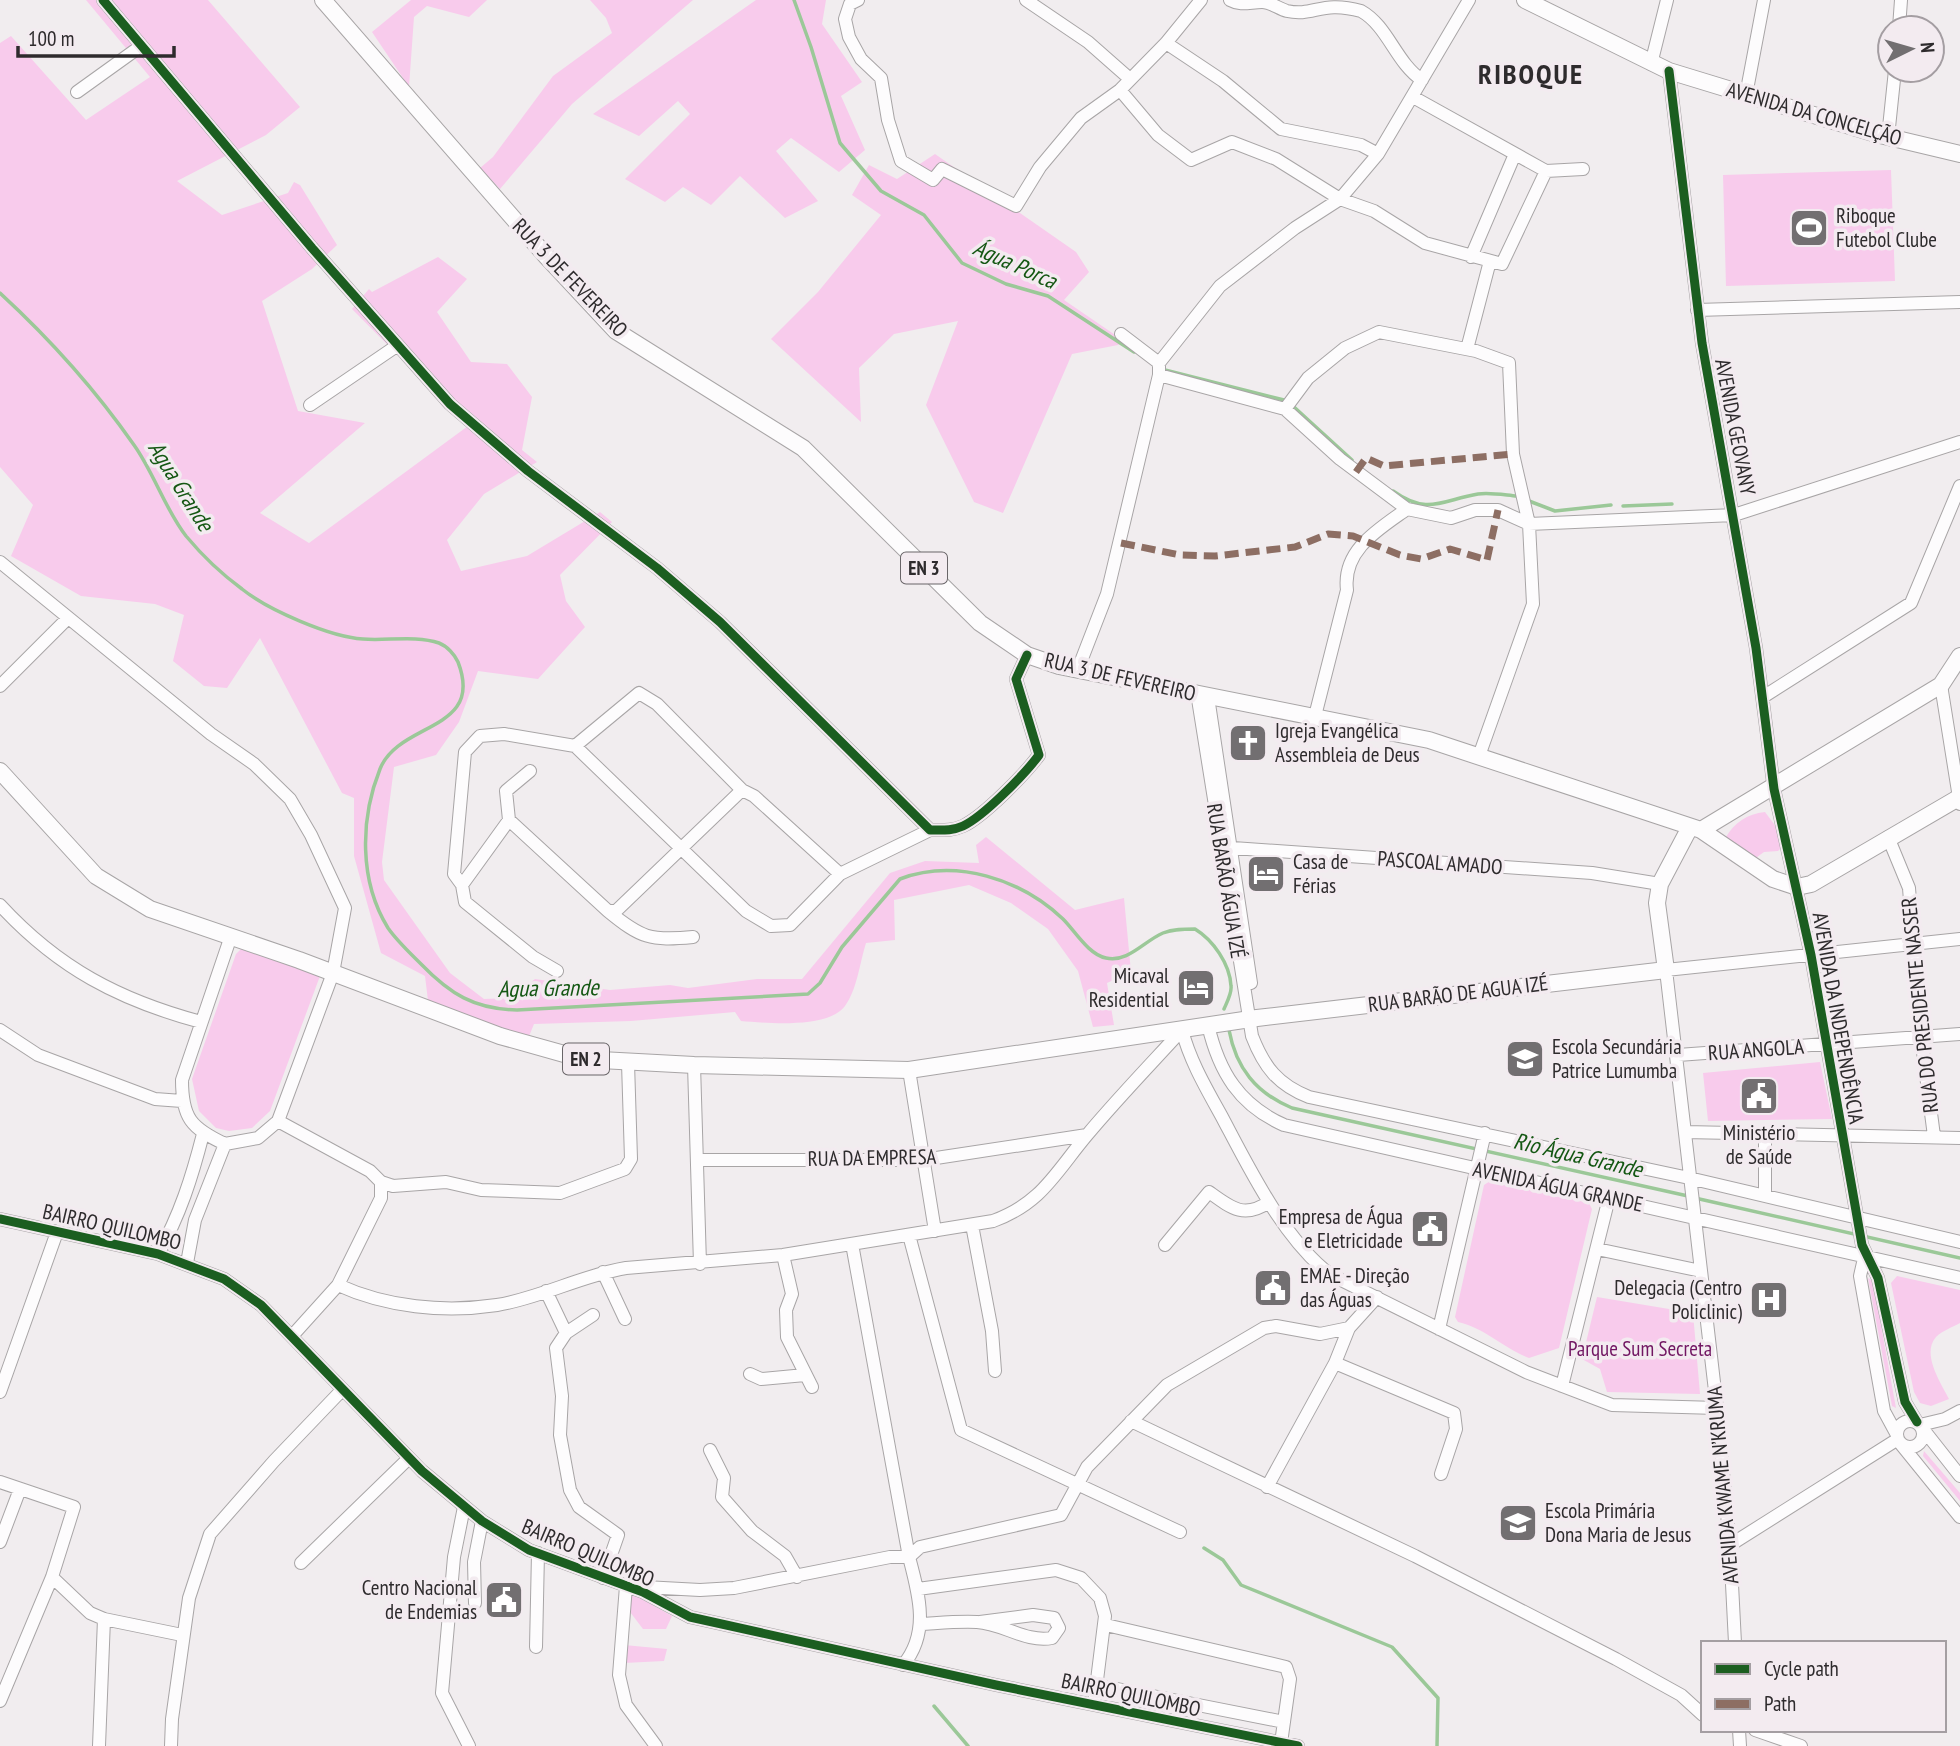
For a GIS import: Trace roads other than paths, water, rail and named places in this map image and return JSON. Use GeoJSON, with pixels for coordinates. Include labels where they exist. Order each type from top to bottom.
{"type":"FeatureCollection","features":[{"type":"Feature","properties":{"kind":"main road","name":"RUA 3 DE FEVEREIRO"},"geometry":{"type":"LineString","coordinates":[[323,0],[546,256],[610,325],[633,343],[803,447],[980,623],[1027,655],[1078,669],[1202,695],[1407,734],[1695,830],[1773,879],[1797,887]]}},
{"type":"Feature","properties":{"kind":"main road","name":"AVENIDA DA CONCELÇÃO"},"geometry":{"type":"LineString","coordinates":[[1524,0],[1541,4],[1651,64],[1669,71],[1888,137],[1960,154]]}},
{"type":"Feature","properties":{"kind":"main road"},"geometry":{"type":"LineString","coordinates":[[1666,970],[1657,903],[1660,884],[1695,830],[1774,789],[1941,685],[1960,656]]}},
{"type":"Feature","properties":{"kind":"main road","name":"EN 2"},"geometry":{"type":"LineString","coordinates":[[0,771],[96,876],[150,909],[333,972],[500,1036],[582,1059],[628,1063],[909,1070],[1253,1018]]}},
{"type":"Feature","properties":{"kind":"main road"},"geometry":{"type":"LineString","coordinates":[[1797,887],[1811,884],[1888,836],[1960,800]]}},
{"type":"Feature","properties":{"kind":"main road","name":"RUA BARÃO DE AGUA IZÉ"},"geometry":{"type":"LineString","coordinates":[[1253,1018],[1666,970]]}},
{"type":"Feature","properties":{"kind":"street"},"geometry":{"type":"LineString","coordinates":[[103,0],[450,404],[508,454],[657,568],[720,622],[930,830]]}},
{"type":"Feature","properties":{"kind":"street"},"geometry":{"type":"LineString","coordinates":[[858,0],[850,4],[845,19],[849,37],[861,59],[881,78],[888,120],[901,161],[933,180],[942,169],[1016,206],[1040,167],[1081,118],[1120,90],[1166,43],[1201,0]]}},
{"type":"Feature","properties":{"kind":"street"},"geometry":{"type":"LineString","coordinates":[[1026,0],[1088,42],[1130,79]]}},
{"type":"Feature","properties":{"kind":"street"},"geometry":{"type":"LineString","coordinates":[[1230,0],[1238,4],[1261,2],[1287,11],[1331,2],[1359,10],[1376,23],[1402,63],[1422,80]]}},
{"type":"Feature","properties":{"kind":"street"},"geometry":{"type":"LineString","coordinates":[[1078,669],[1111,581],[1159,369],[1220,286],[1295,228],[1340,200],[1378,153],[1469,0]]}},
{"type":"Feature","properties":{"kind":"street"},"geometry":{"type":"LineString","coordinates":[[1651,64],[1667,0]]}},
{"type":"Feature","properties":{"kind":"street"},"geometry":{"type":"LineString","coordinates":[[1746,95],[1764,0]]}},
{"type":"Feature","properties":{"kind":"street"},"geometry":{"type":"LineString","coordinates":[[1166,43],[1223,81],[1281,129],[1361,145],[1378,153]]}},
{"type":"Feature","properties":{"kind":"street"},"geometry":{"type":"LineString","coordinates":[[78,92],[141,46]]}},
{"type":"Feature","properties":{"kind":"street","name":"AVENIDA GEOVANY"},"geometry":{"type":"LineString","coordinates":[[1669,71],[1697,310],[1734,515],[1763,697],[1774,789]]}},
{"type":"Feature","properties":{"kind":"street"},"geometry":{"type":"LineString","coordinates":[[1888,137],[1894,84]]}},
{"type":"Feature","properties":{"kind":"street"},"geometry":{"type":"LineString","coordinates":[[1120,90],[1158,135],[1191,160],[1232,142],[1276,159],[1340,200],[1374,211],[1425,243],[1502,264],[1546,171]]}},
{"type":"Feature","properties":{"kind":"street"},"geometry":{"type":"LineString","coordinates":[[1413,97],[1546,171],[1583,169]]}},
{"type":"Feature","properties":{"kind":"street"},"geometry":{"type":"LineString","coordinates":[[1471,257],[1515,154]]}},
{"type":"Feature","properties":{"kind":"street"},"geometry":{"type":"LineString","coordinates":[[1466,349],[1490,261]]}},
{"type":"Feature","properties":{"kind":"street"},"geometry":{"type":"LineString","coordinates":[[1697,310],[1960,302]]}},
{"type":"Feature","properties":{"kind":"street"},"geometry":{"type":"LineString","coordinates":[[1285,409],[1308,378],[1345,348],[1379,332],[1466,349],[1509,363],[1513,454],[1529,524],[1533,604],[1479,756]]}},
{"type":"Feature","properties":{"kind":"street"},"geometry":{"type":"LineString","coordinates":[[1121,334],[1159,369],[1285,409],[1340,459],[1407,509],[1451,518],[1475,510],[1498,510],[1529,524],[1734,515],[1960,442]]}},
{"type":"Feature","properties":{"kind":"street"},"geometry":{"type":"LineString","coordinates":[[310,405],[398,345]]}},
{"type":"Feature","properties":{"kind":"street"},"geometry":{"type":"LineString","coordinates":[[1763,697],[1911,603],[1960,486]]}},
{"type":"Feature","properties":{"kind":"street"},"geometry":{"type":"LineString","coordinates":[[1315,716],[1347,590],[1346,578],[1362,541],[1407,509]]}},
{"type":"Feature","properties":{"kind":"street"},"geometry":{"type":"LineString","coordinates":[[1947,517],[1960,523]]}},
{"type":"Feature","properties":{"kind":"street"},"geometry":{"type":"LineString","coordinates":[[0,562],[211,734],[254,764],[290,799],[312,835],[345,908],[333,972],[278,1121],[258,1138],[225,1144],[203,1134],[191,1123],[182,1101],[182,1080],[231,936]]}},
{"type":"Feature","properties":{"kind":"street"},"geometry":{"type":"LineString","coordinates":[[0,687],[68,618]]}},
{"type":"Feature","properties":{"kind":"street"},"geometry":{"type":"LineString","coordinates":[[557,971],[533,957],[465,902],[462,885],[454,874],[465,752],[481,736],[504,734],[575,746],[746,911],[771,926],[790,925],[840,874],[877,853],[930,830],[948,831],[965,825],[1026,773],[1039,755],[1016,679],[1027,655]]}},
{"type":"Feature","properties":{"kind":"street"},"geometry":{"type":"LineString","coordinates":[[1941,685],[1960,800]]}},
{"type":"Feature","properties":{"kind":"street"},"geometry":{"type":"LineString","coordinates":[[575,746],[639,693],[657,704],[742,790],[754,796],[840,874]]}},
{"type":"Feature","properties":{"kind":"street","name":"RUA BARÃO ÁGUA IZÉ"},"geometry":{"type":"LineString","coordinates":[[1202,695],[1255,1044],[1266,1066]]}},
{"type":"Feature","properties":{"kind":"street"},"geometry":{"type":"LineString","coordinates":[[530,771],[506,791],[509,820],[636,934],[665,940],[693,937]]}},
{"type":"Feature","properties":{"kind":"street","name":"AVENIDA DA INDEPENDÊNCIA"},"geometry":{"type":"LineString","coordinates":[[1774,789],[1811,955],[1841,1135],[1864,1250],[1860,1276],[1884,1410],[1898,1439],[1960,1517]]}},
{"type":"Feature","properties":{"kind":"street"},"geometry":{"type":"LineString","coordinates":[[608,911],[616,911],[742,790]]}},
{"type":"Feature","properties":{"kind":"street"},"geometry":{"type":"LineString","coordinates":[[462,885],[509,820]]}},
{"type":"Feature","properties":{"kind":"street","name":"RUA DO PRESIDENTE NASSER"},"geometry":{"type":"LineString","coordinates":[[1888,836],[1909,888],[1921,1037],[1934,1136]]}},
{"type":"Feature","properties":{"kind":"street","name":"PASCOAL AMADO"},"geometry":{"type":"LineString","coordinates":[[1225,848],[1592,873],[1660,884]]}},
{"type":"Feature","properties":{"kind":"street"},"geometry":{"type":"LineString","coordinates":[[0,905],[27,935],[69,968],[160,1011],[201,1022]]}},
{"type":"Feature","properties":{"kind":"street"},"geometry":{"type":"LineString","coordinates":[[1666,970],[1960,939]]}},
{"type":"Feature","properties":{"kind":"street","name":"AVENIDA KWAME N’KRUMA"},"geometry":{"type":"LineString","coordinates":[[1666,970],[1717,1408],[1730,1545],[1735,1641]]}},
{"type":"Feature","properties":{"kind":"street","name":"AVENIDA ÁGUA GRANDE"},"geometry":{"type":"LineString","coordinates":[[1208,1026],[1217,1059],[1231,1085],[1247,1103],[1272,1120],[1315,1134],[1479,1163],[1609,1198],[1864,1250],[1960,1278]]}},
{"type":"Feature","properties":{"kind":"street"},"geometry":{"type":"LineString","coordinates":[[0,1030],[38,1055],[155,1098],[182,1101]]}},
{"type":"Feature","properties":{"kind":"street"},"geometry":{"type":"LineString","coordinates":[[338,1285],[363,1296],[400,1304],[439,1307],[497,1305],[604,1272],[783,1255],[972,1225],[1019,1211],[1041,1192],[1087,1135],[1182,1030]]}},
{"type":"Feature","properties":{"kind":"street"},"geometry":{"type":"LineString","coordinates":[[1182,1030],[1189,1055],[1255,1183],[1324,1270],[1439,1329],[1562,1386],[1620,1406],[1717,1408]]}},
{"type":"Feature","properties":{"kind":"street","name":"RUA ANGOLA"},"geometry":{"type":"LineString","coordinates":[[1678,1055],[1960,1034]]}},
{"type":"Feature","properties":{"kind":"street"},"geometry":{"type":"LineString","coordinates":[[278,1121],[370,1171],[381,1182],[393,1186],[446,1182],[481,1190],[560,1194],[625,1169],[631,1159],[628,1063]]}},
{"type":"Feature","properties":{"kind":"street"},"geometry":{"type":"LineString","coordinates":[[694,1065],[700,1264]]}},
{"type":"Feature","properties":{"kind":"street","name":"AVENIDA ÁGUA GRANDE"},"geometry":{"type":"LineString","coordinates":[[1266,1066],[1283,1085],[1309,1097],[1690,1183],[1765,1195],[1858,1221],[1960,1242]]}},
{"type":"Feature","properties":{"kind":"street"},"geometry":{"type":"LineString","coordinates":[[909,1070],[935,1231]]}},
{"type":"Feature","properties":{"kind":"street"},"geometry":{"type":"LineString","coordinates":[[1685,1132],[1934,1136],[1960,1139]]}},
{"type":"Feature","properties":{"kind":"street"},"geometry":{"type":"LineString","coordinates":[[158,1254],[177,1220],[190,1185],[203,1134]]}},
{"type":"Feature","properties":{"kind":"street","name":"RUA DA EMPRESA"},"geometry":{"type":"LineString","coordinates":[[697,1160],[923,1160],[1087,1135]]}},
{"type":"Feature","properties":{"kind":"street"},"geometry":{"type":"LineString","coordinates":[[1765,1135],[1765,1195]]}},
{"type":"Feature","properties":{"kind":"street"},"geometry":{"type":"LineString","coordinates":[[1439,1329],[1484,1138]]}},
{"type":"Feature","properties":{"kind":"street"},"geometry":{"type":"LineString","coordinates":[[187,1263],[195,1220],[225,1144]]}},
{"type":"Feature","properties":{"kind":"street"},"geometry":{"type":"LineString","coordinates":[[292,1336],[338,1285],[381,1198],[381,1182]]}},
{"type":"Feature","properties":{"kind":"street"},"geometry":{"type":"LineString","coordinates":[[1165,1245],[1209,1192],[1242,1213],[1252,1212],[1269,1202]]}},
{"type":"Feature","properties":{"kind":"street"},"geometry":{"type":"LineString","coordinates":[[1562,1386],[1609,1198]]}},
{"type":"Feature","properties":{"kind":"street","name":"BAIRRO QUILOMBO"},"geometry":{"type":"LineString","coordinates":[[0,1219],[158,1254],[187,1263],[245,1292],[292,1336],[409,1458],[482,1521],[538,1553],[626,1586],[706,1622],[1298,1746]]}},
{"type":"Feature","properties":{"kind":"street"},"geometry":{"type":"LineString","coordinates":[[972,1225],[992,1331],[995,1371]]}},
{"type":"Feature","properties":{"kind":"street"},"geometry":{"type":"LineString","coordinates":[[0,1392],[57,1232]]}},
{"type":"Feature","properties":{"kind":"street"},"geometry":{"type":"LineString","coordinates":[[909,1235],[961,1430],[1180,1532]]}},
{"type":"Feature","properties":{"kind":"street"},"geometry":{"type":"LineString","coordinates":[[852,1244],[909,1557],[918,1589],[921,1624],[915,1648],[903,1665]]}},
{"type":"Feature","properties":{"kind":"street"},"geometry":{"type":"LineString","coordinates":[[1597,1249],[1701,1271]]}},
{"type":"Feature","properties":{"kind":"street"},"geometry":{"type":"LineString","coordinates":[[1864,1250],[1878,1278],[1905,1402],[1960,1476]]}},
{"type":"Feature","properties":{"kind":"street"},"geometry":{"type":"LineString","coordinates":[[783,1255],[792,1294],[786,1310],[787,1337],[812,1387]]}},
{"type":"Feature","properties":{"kind":"street"},"geometry":{"type":"LineString","coordinates":[[604,1272],[625,1319]]}},
{"type":"Feature","properties":{"kind":"street"},"geometry":{"type":"LineString","coordinates":[[546,1291],[566,1333]]}},
{"type":"Feature","properties":{"kind":"street"},"geometry":{"type":"LineString","coordinates":[[1266,1487],[1335,1363],[1349,1328],[1377,1297]]}},
{"type":"Feature","properties":{"kind":"street"},"geometry":{"type":"LineString","coordinates":[[593,1315],[566,1333],[556,1348],[556,1357],[562,1396],[559,1420],[570,1490],[579,1507],[618,1535],[603,1578]]}},
{"type":"Feature","properties":{"kind":"street"},"geometry":{"type":"LineString","coordinates":[[656,1746],[625,1705],[619,1675],[626,1586],[711,1590],[797,1577],[890,1557],[909,1557],[920,1546],[1061,1515],[1087,1467],[1167,1385],[1264,1328],[1276,1326],[1320,1334],[1349,1328]]}},
{"type":"Feature","properties":{"kind":"street"},"geometry":{"type":"LineString","coordinates":[[1335,1363],[1454,1413],[1456,1429],[1441,1474]]}},
{"type":"Feature","properties":{"kind":"street"},"geometry":{"type":"LineString","coordinates":[[750,1374],[761,1379],[804,1375]]}},
{"type":"Feature","properties":{"kind":"street"},"geometry":{"type":"LineString","coordinates":[[171,1746],[182,1635],[189,1598],[210,1534],[274,1461],[342,1390]]}},
{"type":"Feature","properties":{"kind":"street"},"geometry":{"type":"LineString","coordinates":[[1730,1545],[1898,1439],[1903,1423],[1920,1425],[1945,1419],[1960,1411]]}},
{"type":"Feature","properties":{"kind":"street"},"geometry":{"type":"LineString","coordinates":[[1131,1421],[1415,1556],[1647,1675],[1681,1695],[1701,1713]]}},
{"type":"Feature","properties":{"kind":"street"},"geometry":{"type":"LineString","coordinates":[[1898,1439],[1909,1448],[1918,1445],[1923,1438],[1920,1425]]}},
{"type":"Feature","properties":{"kind":"street"},"geometry":{"type":"LineString","coordinates":[[710,1450],[724,1478],[722,1497],[752,1531],[785,1556],[797,1577]]}},
{"type":"Feature","properties":{"kind":"street"},"geometry":{"type":"LineString","coordinates":[[301,1563],[409,1458]]}},
{"type":"Feature","properties":{"kind":"street"},"geometry":{"type":"LineString","coordinates":[[0,1482],[74,1507],[51,1577],[0,1701]]}},
{"type":"Feature","properties":{"kind":"street"},"geometry":{"type":"LineString","coordinates":[[0,1542],[20,1489]]}},
{"type":"Feature","properties":{"kind":"street"},"geometry":{"type":"LineString","coordinates":[[464,1507],[454,1557],[442,1693],[468,1746]]}},
{"type":"Feature","properties":{"kind":"street"},"geometry":{"type":"LineString","coordinates":[[475,1602],[474,1562],[482,1521]]}},
{"type":"Feature","properties":{"kind":"street"},"geometry":{"type":"LineString","coordinates":[[536,1647],[538,1553]]}},
{"type":"Feature","properties":{"kind":"street"},"geometry":{"type":"LineString","coordinates":[[918,1589],[1046,1571],[1065,1571],[1082,1578],[1095,1590],[1103,1607],[1106,1625],[1094,1704]]}},
{"type":"Feature","properties":{"kind":"street"},"geometry":{"type":"LineString","coordinates":[[51,1577],[90,1613],[103,1619],[182,1635]]}},
{"type":"Feature","properties":{"kind":"street"},"geometry":{"type":"LineString","coordinates":[[921,1624],[980,1622],[1041,1615],[1054,1618],[1059,1628],[1052,1638],[1046,1639],[1008,1632],[980,1622]]}},
{"type":"Feature","properties":{"kind":"street"},"geometry":{"type":"LineString","coordinates":[[99,1746],[103,1619]]}},
{"type":"Feature","properties":{"kind":"street"},"geometry":{"type":"LineString","coordinates":[[1106,1625],[1286,1667],[1290,1679],[1281,1743]]}},
{"type":"Feature","properties":{"kind":"street"},"geometry":{"type":"LineString","coordinates":[[1097,1685],[1284,1722]]}},
{"type":"Feature","properties":{"kind":"street"},"geometry":{"type":"LineString","coordinates":[[1761,1732],[1801,1746]]}},
{"type":"Feature","properties":{"kind":"waterway","name":"Água Porca"},"geometry":{"type":"LineString","coordinates":[[794,0],[840,143],[881,191],[924,215],[962,263],[1006,284],[1048,296],[1134,352]]}},
{"type":"Feature","properties":{"kind":"waterway","name":"Agua Grande"},"geometry":{"type":"LineString","coordinates":[[0,293],[37,328],[88,384],[141,456],[186,536],[212,564],[235,583],[267,605],[317,628],[363,639],[430,641],[445,646],[455,656],[463,685],[460,702],[450,714],[390,753],[373,788],[366,829],[366,850],[372,890],[388,928],[432,975],[464,998],[488,1007],[517,1010],[808,994],[820,983],[842,947],[900,879],[943,871],[987,876],[1028,893],[1063,919],[1094,952],[1106,958],[1122,957],[1167,932],[1195,929],[1214,946],[1227,969],[1231,989],[1224,1009]]}},
{"type":"Feature","properties":{"kind":"waterway"},"geometry":{"type":"LineString","coordinates":[[1165,370],[1284,400]]}},
{"type":"Feature","properties":{"kind":"waterway"},"geometry":{"type":"LineString","coordinates":[[1294,407],[1352,460]]}},
{"type":"Feature","properties":{"kind":"waterway"},"geometry":{"type":"LineString","coordinates":[[1393,491],[1405,499],[1426,505],[1482,493],[1517,496]]}},
{"type":"Feature","properties":{"kind":"waterway"},"geometry":{"type":"LineString","coordinates":[[1529,501],[1555,511],[1611,505]]}},
{"type":"Feature","properties":{"kind":"waterway"},"geometry":{"type":"LineString","coordinates":[[1623,506],[1672,504]]}},
{"type":"Feature","properties":{"kind":"waterway","name":"Rio Água Grande"},"geometry":{"type":"LineString","coordinates":[[1229,1030],[1237,1056],[1250,1078],[1268,1095],[1292,1108],[1688,1196]]}},
{"type":"Feature","properties":{"kind":"waterway","name":"Rio Água Grande"},"geometry":{"type":"LineString","coordinates":[[1695,1198],[1960,1258]]}},
{"type":"Feature","properties":{"kind":"waterway"},"geometry":{"type":"LineString","coordinates":[[1204,1548],[1223,1560],[1241,1585],[1392,1647],[1438,1698],[1437,1746]]}},
{"type":"Feature","properties":{"kind":"waterway"},"geometry":{"type":"LineString","coordinates":[[934,1706],[968,1746]]}},
{"type":"Feature","properties":{"kind":"place","name":"Riboque Futebol Clube"},"geometry":{"type":"Point","coordinates":[1809,228]}},
{"type":"Feature","properties":{"kind":"place","name":"Igreja Evangélica Assembleia de Deus"},"geometry":{"type":"Point","coordinates":[1248,743]}},
{"type":"Feature","properties":{"kind":"place","name":"Casa de Férias"},"geometry":{"type":"Point","coordinates":[1266,874]}},
{"type":"Feature","properties":{"kind":"place","name":"Micaval Residential"},"geometry":{"type":"Point","coordinates":[1196,988]}},
{"type":"Feature","properties":{"kind":"place","name":"Escola Secundária Patrice Lumumba"},"geometry":{"type":"Point","coordinates":[1525,1059]}},
{"type":"Feature","properties":{"kind":"place","name":"Ministério de Saúde"},"geometry":{"type":"Point","coordinates":[1759,1096]}},
{"type":"Feature","properties":{"kind":"place","name":"Empresa de Água e Eletricidade"},"geometry":{"type":"Point","coordinates":[1430,1229]}},
{"type":"Feature","properties":{"kind":"place","name":"EMAE - Direção das Águas"},"geometry":{"type":"Point","coordinates":[1273,1288]}},
{"type":"Feature","properties":{"kind":"place","name":"Delegacia (Centro Policlinic)"},"geometry":{"type":"Point","coordinates":[1769,1300]}},
{"type":"Feature","properties":{"kind":"place","name":"Escola Primária Dona Maria de Jesus"},"geometry":{"type":"Point","coordinates":[1518,1523]}},
{"type":"Feature","properties":{"kind":"place","name":"Centro Nacional de Endemias"},"geometry":{"type":"Point","coordinates":[504,1600]}},
{"type":"Feature","properties":{"kind":"district","name":"RIBOQUE"},"geometry":{"type":"Point","coordinates":[1531,74]}},
{"type":"Feature","properties":{"kind":"park label","name":"Parque Sum Secreta"},"geometry":{"type":"Point","coordinates":[1640,1349]}}]}
